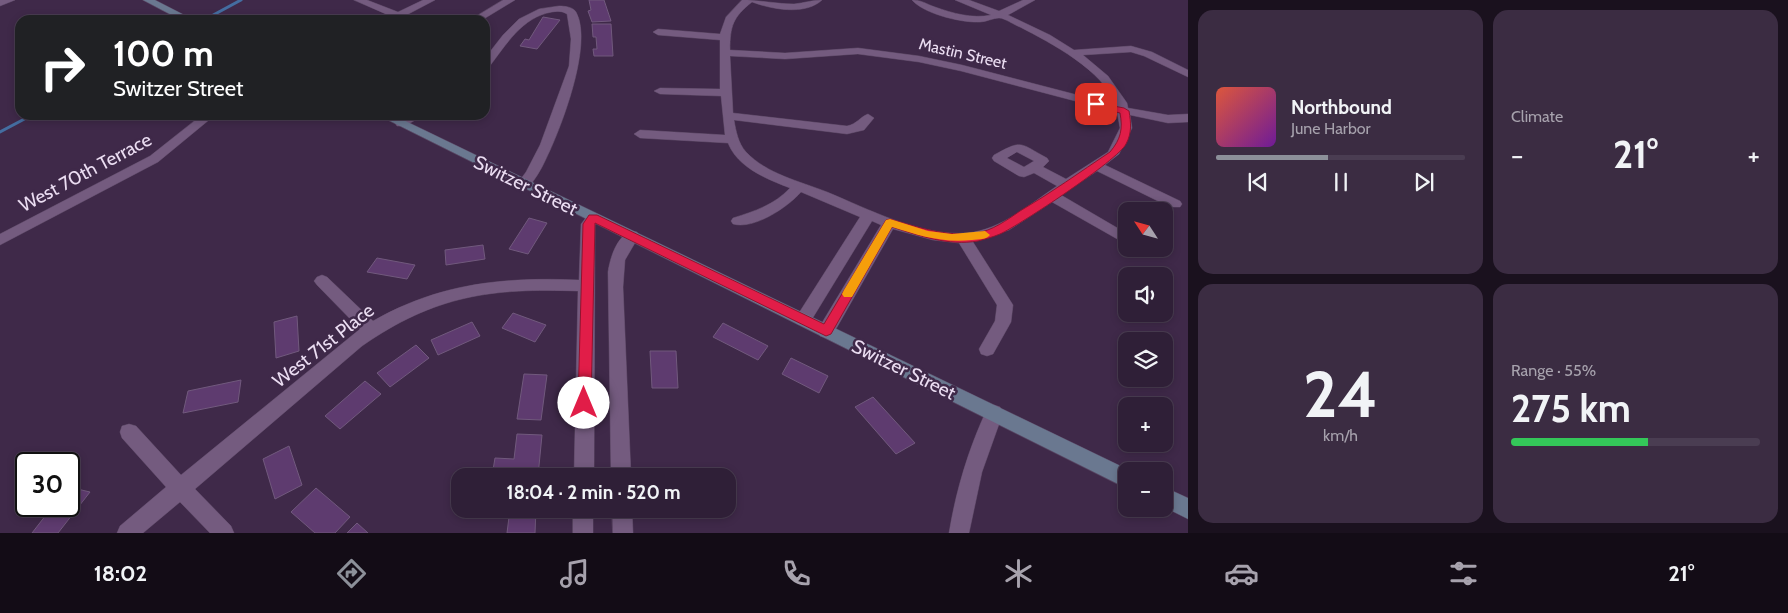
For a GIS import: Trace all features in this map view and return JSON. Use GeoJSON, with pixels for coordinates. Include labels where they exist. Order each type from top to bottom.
{"type":"FeatureCollection","features":[{"type":"Feature","properties":{"kind":"street"},"geometry":{"type":"LineString","coordinates":[[0,4],[10,0]]}},
{"type":"Feature","properties":{"kind":"street"},"geometry":{"type":"LineString","coordinates":[[150,0],[179,15]]}},
{"type":"Feature","properties":{"kind":"street"},"geometry":{"type":"LineString","coordinates":[[359,0],[388,15]]}},
{"type":"Feature","properties":{"kind":"street"},"geometry":{"type":"LineString","coordinates":[[400,15],[430,0]]}},
{"type":"Feature","properties":{"kind":"street"},"geometry":{"type":"LineString","coordinates":[[484,15],[510,0]]}},
{"type":"Feature","properties":{"kind":"street"},"geometry":{"type":"LineString","coordinates":[[748,0],[735,10],[729,18],[725,37],[728,116],[736,149],[756,166],[798,186],[869,214],[928,234],[963,238],[978,237],[996,232],[1068,186],[1113,154],[1122,144],[1127,128],[1124,111],[1112,88],[1095,70],[1074,53],[1041,33],[1001,14],[960,0]]}},
{"type":"Feature","properties":{"kind":"street"},"geometry":{"type":"LineString","coordinates":[[754,0],[781,6],[804,4],[817,0]]}},
{"type":"Feature","properties":{"kind":"street"},"geometry":{"type":"LineString","coordinates":[[917,0],[929,8],[970,20],[985,20],[1030,0]]}},
{"type":"Feature","properties":{"kind":"street"},"geometry":{"type":"LineString","coordinates":[[490,58],[508,35],[530,15],[569,5],[575,24],[576,54],[574,66],[540,160],[531,177],[524,184]]}},
{"type":"Feature","properties":{"kind":"street"},"geometry":{"type":"LineString","coordinates":[[658,32],[725,37]]}},
{"type":"Feature","properties":{"kind":"street"},"geometry":{"type":"LineString","coordinates":[[1074,53],[1131,49],[1148,54],[1188,74]]}},
{"type":"Feature","properties":{"kind":"street","name":"Mastin Street"},"geometry":{"type":"LineString","coordinates":[[727,53],[785,56],[858,51],[919,59],[962,68],[1124,111],[1168,119],[1188,118]]}},
{"type":"Feature","properties":{"kind":"street"},"geometry":{"type":"LineString","coordinates":[[660,91],[727,93]]}},
{"type":"Feature","properties":{"kind":"street"},"geometry":{"type":"LineString","coordinates":[[728,116],[767,119],[846,130],[860,127],[868,118]]}},
{"type":"Feature","properties":{"kind":"street","name":"West 70th Terrace"},"geometry":{"type":"LineString","coordinates":[[0,240],[154,159],[203,120]]}},
{"type":"Feature","properties":{"kind":"street","name":"Switzer Street"},"geometry":{"type":"LineString","coordinates":[[393,120],[1118,475]]}},
{"type":"Feature","properties":{"kind":"street"},"geometry":{"type":"LineString","coordinates":[[401,124],[409,120]]}},
{"type":"Feature","properties":{"kind":"street"},"geometry":{"type":"LineString","coordinates":[[640,134],[715,139],[732,138]]}},
{"type":"Feature","properties":{"kind":"street"},"geometry":{"type":"LineString","coordinates":[[1097,166],[1175,204]]}},
{"type":"Feature","properties":{"kind":"street"},"geometry":{"type":"LineString","coordinates":[[1034,167],[1068,186]]}},
{"type":"Feature","properties":{"kind":"street"},"geometry":{"type":"LineString","coordinates":[[738,221],[748,219],[781,204],[798,186]]}},
{"type":"Feature","properties":{"kind":"street"},"geometry":{"type":"LineString","coordinates":[[1052,196],[1118,234]]}},
{"type":"Feature","properties":{"kind":"street"},"geometry":{"type":"LineString","coordinates":[[803,320],[869,214]]}},
{"type":"Feature","properties":{"kind":"street"},"geometry":{"type":"LineString","coordinates":[[584,468],[588,224],[593,218]]}},
{"type":"Feature","properties":{"kind":"street"},"geometry":{"type":"LineString","coordinates":[[826,331],[890,222]]}},
{"type":"Feature","properties":{"kind":"street"},"geometry":{"type":"LineString","coordinates":[[621,468],[615,286],[616,259],[632,236]]}},
{"type":"Feature","properties":{"kind":"street"},"geometry":{"type":"LineString","coordinates":[[963,238],[1005,305],[1004,322],[987,350]]}},
{"type":"Feature","properties":{"kind":"street"},"geometry":{"type":"LineString","coordinates":[[322,281],[371,330]]}},
{"type":"Feature","properties":{"kind":"street","name":"West 71st Place"},"geometry":{"type":"LineString","coordinates":[[127,533],[371,330],[396,316],[427,303],[474,289],[516,285],[586,286]]}},
{"type":"Feature","properties":{"kind":"street"},"geometry":{"type":"LineString","coordinates":[[959,533],[963,504],[980,447],[994,413]]}},
{"type":"Feature","properties":{"kind":"street"},"geometry":{"type":"LineString","coordinates":[[129,432],[224,533]]}},
{"type":"Feature","properties":{"kind":"street"},"geometry":{"type":"LineString","coordinates":[[1173,502],[1188,509]]}},
{"type":"Feature","properties":{"kind":"street"},"geometry":{"type":"LineString","coordinates":[[583,518],[583,533]]}},
{"type":"Feature","properties":{"kind":"street"},"geometry":{"type":"LineString","coordinates":[[622,518],[623,533]]}},
{"type":"Feature","properties":{"kind":"building"},"geometry":{"type":"Polygon","coordinates":[[[589,0],[604,0],[611,21],[592,22],[588,11],[591,10],[589,0]]]}},
{"type":"Feature","properties":{"kind":"building"},"geometry":{"type":"Polygon","coordinates":[[[543,17],[560,20],[537,49],[520,46],[525,39],[529,40],[543,17]]]}},
{"type":"Feature","properties":{"kind":"building"},"geometry":{"type":"Polygon","coordinates":[[[592,24],[611,24],[613,56],[594,56],[593,49],[597,49],[596,37],[593,37],[592,24]]]}},
{"type":"Feature","properties":{"kind":"building"},"geometry":{"type":"Polygon","coordinates":[[[529,218],[547,223],[528,254],[509,249],[529,218]]]}},
{"type":"Feature","properties":{"kind":"building"},"geometry":{"type":"Polygon","coordinates":[[[483,245],[485,259],[446,265],[445,250],[483,245]]]}},
{"type":"Feature","properties":{"kind":"building"},"geometry":{"type":"Polygon","coordinates":[[[377,258],[415,265],[407,279],[367,272],[377,258]]]}},
{"type":"Feature","properties":{"kind":"building"},"geometry":{"type":"Polygon","coordinates":[[[513,313],[546,325],[535,342],[502,328],[513,313]]]}},
{"type":"Feature","properties":{"kind":"building"},"geometry":{"type":"Polygon","coordinates":[[[297,316],[299,351],[276,358],[274,322],[297,316]]]}},
{"type":"Feature","properties":{"kind":"building"},"geometry":{"type":"Polygon","coordinates":[[[472,322],[480,336],[438,355],[431,340],[472,322]]]}},
{"type":"Feature","properties":{"kind":"building"},"geometry":{"type":"Polygon","coordinates":[[[723,323],[768,346],[758,360],[713,337],[723,323]]]}},
{"type":"Feature","properties":{"kind":"building"},"geometry":{"type":"Polygon","coordinates":[[[416,345],[429,358],[390,387],[377,373],[416,345]]]}},
{"type":"Feature","properties":{"kind":"building"},"geometry":{"type":"Polygon","coordinates":[[[650,351],[676,351],[678,388],[652,388],[650,351]]]}},
{"type":"Feature","properties":{"kind":"building"},"geometry":{"type":"Polygon","coordinates":[[[791,358],[828,376],[819,393],[782,374],[791,358]]]}},
{"type":"Feature","properties":{"kind":"building"},"geometry":{"type":"Polygon","coordinates":[[[524,374],[547,375],[541,420],[517,419],[524,374]]]}},
{"type":"Feature","properties":{"kind":"building"},"geometry":{"type":"Polygon","coordinates":[[[241,380],[238,402],[183,413],[188,391],[241,380]]]}},
{"type":"Feature","properties":{"kind":"building"},"geometry":{"type":"Polygon","coordinates":[[[365,381],[381,394],[340,429],[325,416],[365,381]]]}},
{"type":"Feature","properties":{"kind":"building"},"geometry":{"type":"Polygon","coordinates":[[[873,397],[915,443],[896,454],[855,407],[873,397]]]}},
{"type":"Feature","properties":{"kind":"building"},"geometry":{"type":"Polygon","coordinates":[[[517,434],[542,435],[539,468],[493,468],[495,458],[514,459],[517,434]]]}},
{"type":"Feature","properties":{"kind":"building"},"geometry":{"type":"Polygon","coordinates":[[[289,446],[302,485],[275,499],[263,459],[289,446]]]}},
{"type":"Feature","properties":{"kind":"building"},"geometry":{"type":"Polygon","coordinates":[[[316,488],[350,517],[335,533],[315,533],[291,512],[316,488]]]}},
{"type":"Feature","properties":{"kind":"building"},"geometry":{"type":"Polygon","coordinates":[[[80,490],[90,492],[80,505],[80,490]]]}},
{"type":"Feature","properties":{"kind":"building"},"geometry":{"type":"Polygon","coordinates":[[[44,517],[70,517],[58,533],[32,533],[44,517]]]}},
{"type":"Feature","properties":{"kind":"building"},"geometry":{"type":"Polygon","coordinates":[[[509,518],[536,518],[535,533],[507,533],[509,518]]]}},
{"type":"Feature","properties":{"kind":"building"},"geometry":{"type":"Polygon","coordinates":[[[357,523],[368,533],[347,533],[357,523]]]}},
{"type":"Feature","properties":{"kind":"waterway"},"geometry":{"type":"LineString","coordinates":[[213,15],[241,0]]}},
{"type":"Feature","properties":{"kind":"waterway"},"geometry":{"type":"LineString","coordinates":[[0,132],[23,120]]}},
{"type":"Feature","properties":{"kind":"slow traffic"},"geometry":{"type":"LineString","coordinates":[[848,294],[890,222],[928,234],[952,238],[985,235]]}},
{"type":"Feature","properties":{"kind":"route"},"geometry":{"type":"LineString","coordinates":[[584,403],[588,224],[593,218],[826,331],[890,222],[928,234],[952,238],[978,237],[996,232],[1113,154],[1122,144],[1127,128],[1127,118],[1124,111],[1096,104]]}}]}
